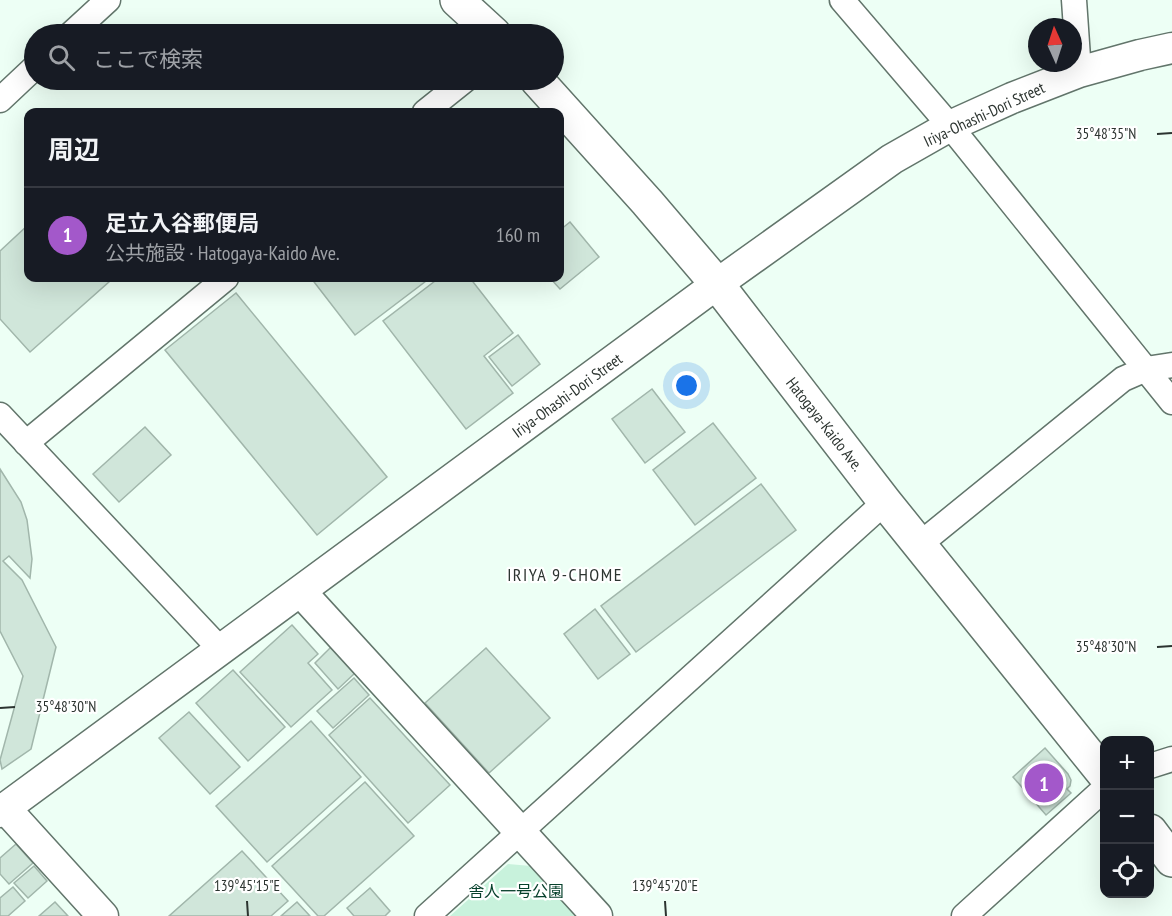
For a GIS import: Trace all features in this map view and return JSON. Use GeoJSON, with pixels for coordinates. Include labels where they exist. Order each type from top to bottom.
{"type":"FeatureCollection","features":[{"type":"Feature","properties":{"kind":"main road"},"geometry":{"type":"LineString","coordinates":[[457,0],[483,24]]}},
{"type":"Feature","properties":{"kind":"main road","name":"Hatogaya-Kaido Ave."},"geometry":{"type":"LineString","coordinates":[[546,90],[562,108]]}},
{"type":"Feature","properties":{"kind":"main road","name":"Hatogaya-Kaido Ave."},"geometry":{"type":"LineString","coordinates":[[564,110],[717,284],[885,502],[1100,769]]}},
{"type":"Feature","properties":{"kind":"main road"},"geometry":{"type":"LineString","coordinates":[[1154,837],[1172,860]]}},
{"type":"Feature","properties":{"kind":"street"},"geometry":{"type":"LineString","coordinates":[[82,24],[108,0]]}},
{"type":"Feature","properties":{"kind":"street"},"geometry":{"type":"LineString","coordinates":[[842,0],[950,126],[1172,402]]}},
{"type":"Feature","properties":{"kind":"street"},"geometry":{"type":"LineString","coordinates":[[1074,0],[1075,18]]}},
{"type":"Feature","properties":{"kind":"street","name":"Iriya-Ohashi-Dori Street"},"geometry":{"type":"LineString","coordinates":[[1082,71],[1172,48]]}},
{"type":"Feature","properties":{"kind":"street","name":"Iriya-Ohashi-Dori Street"},"geometry":{"type":"LineString","coordinates":[[3,810],[717,284],[892,159],[950,126],[1012,98],[1079,72]]}},
{"type":"Feature","properties":{"kind":"street"},"geometry":{"type":"LineString","coordinates":[[0,100],[24,77]]}},
{"type":"Feature","properties":{"kind":"street"},"geometry":{"type":"LineString","coordinates":[[430,108],[452,90]]}},
{"type":"Feature","properties":{"kind":"street"},"geometry":{"type":"LineString","coordinates":[[26,443],[221,282]]}},
{"type":"Feature","properties":{"kind":"street"},"geometry":{"type":"LineString","coordinates":[[920,544],[1124,379],[1146,369],[1172,365]]}},
{"type":"Feature","properties":{"kind":"street"},"geometry":{"type":"LineString","coordinates":[[0,415],[221,650]]}},
{"type":"Feature","properties":{"kind":"street"},"geometry":{"type":"LineString","coordinates":[[427,916],[885,502]]}},
{"type":"Feature","properties":{"kind":"street"},"geometry":{"type":"LineString","coordinates":[[301,592],[597,916]]}},
{"type":"Feature","properties":{"kind":"street"},"geometry":{"type":"LineString","coordinates":[[1154,764],[1172,759]]}},
{"type":"Feature","properties":{"kind":"street"},"geometry":{"type":"LineString","coordinates":[[964,916],[1103,790]]}},
{"type":"Feature","properties":{"kind":"street"},"geometry":{"type":"LineString","coordinates":[[3,810],[103,916]]}},
{"type":"Feature","properties":{"kind":"green space","name":"舎人一号公園"},"geometry":{"type":"Polygon","coordinates":[[[508,864],[531,866],[576,916],[450,916],[508,864]]]}},
{"type":"Feature","properties":{"kind":"building"},"geometry":{"type":"Polygon","coordinates":[[[570,222],[599,257],[560,289],[554,282],[564,282],[564,227],[570,222]]]}},
{"type":"Feature","properties":{"kind":"building"},"geometry":{"type":"Polygon","coordinates":[[[24,229],[24,282],[109,282],[30,352],[0,319],[0,251],[24,229]]]}},
{"type":"Feature","properties":{"kind":"building"},"geometry":{"type":"Polygon","coordinates":[[[314,282],[425,282],[355,335],[314,282]]]}},
{"type":"Feature","properties":{"kind":"building"},"geometry":{"type":"Polygon","coordinates":[[[434,282],[473,282],[513,333],[484,356],[513,393],[466,429],[383,321],[434,282]]]}},
{"type":"Feature","properties":{"kind":"building"},"geometry":{"type":"Polygon","coordinates":[[[236,293],[387,477],[317,535],[165,350],[236,293]]]}},
{"type":"Feature","properties":{"kind":"building"},"geometry":{"type":"Polygon","coordinates":[[[518,335],[540,364],[512,386],[489,357],[518,335]]]}},
{"type":"Feature","properties":{"kind":"building"},"geometry":{"type":"Polygon","coordinates":[[[652,389],[685,432],[645,463],[612,419],[652,389]]]}},
{"type":"Feature","properties":{"kind":"building"},"geometry":{"type":"Polygon","coordinates":[[[713,423],[756,478],[695,525],[653,470],[713,423]]]}},
{"type":"Feature","properties":{"kind":"building"},"geometry":{"type":"Polygon","coordinates":[[[145,427],[171,455],[119,502],[93,474],[145,427]]]}},
{"type":"Feature","properties":{"kind":"building"},"geometry":{"type":"Polygon","coordinates":[[[0,469],[21,502],[27,520],[32,559],[30,578],[9,556],[3,561],[22,580],[56,647],[31,749],[2,769],[0,760],[23,676],[0,631],[0,469]]]}},
{"type":"Feature","properties":{"kind":"building"},"geometry":{"type":"Polygon","coordinates":[[[761,484],[796,530],[636,652],[601,606],[761,484]]]}},
{"type":"Feature","properties":{"kind":"building"},"geometry":{"type":"Polygon","coordinates":[[[595,609],[630,654],[598,679],[564,634],[595,609]]]}},
{"type":"Feature","properties":{"kind":"building"},"geometry":{"type":"Polygon","coordinates":[[[292,625],[318,654],[308,663],[332,690],[291,727],[240,672],[292,625]]]}},
{"type":"Feature","properties":{"kind":"building"},"geometry":{"type":"Polygon","coordinates":[[[331,647],[355,673],[338,689],[315,663],[331,647]]]}},
{"type":"Feature","properties":{"kind":"building"},"geometry":{"type":"Polygon","coordinates":[[[486,648],[550,718],[489,773],[425,703],[486,648]]]}},
{"type":"Feature","properties":{"kind":"building"},"geometry":{"type":"Polygon","coordinates":[[[233,670],[285,727],[248,761],[196,703],[233,670]]]}},
{"type":"Feature","properties":{"kind":"building"},"geometry":{"type":"Polygon","coordinates":[[[354,678],[369,695],[333,728],[317,711],[354,678]]]}},
{"type":"Feature","properties":{"kind":"building"},"geometry":{"type":"Polygon","coordinates":[[[370,698],[450,785],[408,823],[329,735],[370,698]]]}},
{"type":"Feature","properties":{"kind":"building"},"geometry":{"type":"Polygon","coordinates":[[[189,712],[240,767],[210,794],[159,738],[189,712]]]}},
{"type":"Feature","properties":{"kind":"building"},"geometry":{"type":"Polygon","coordinates":[[[311,721],[361,777],[267,862],[216,806],[311,721]]]}},
{"type":"Feature","properties":{"kind":"building"},"geometry":{"type":"Polygon","coordinates":[[[1045,748],[1071,780],[1067,789],[1071,793],[1046,815],[1013,777],[1045,748]]]}},
{"type":"Feature","properties":{"kind":"building"},"geometry":{"type":"Polygon","coordinates":[[[365,782],[414,836],[324,916],[318,916],[272,866],[365,782]]]}},
{"type":"Feature","properties":{"kind":"building"},"geometry":{"type":"Polygon","coordinates":[[[16,844],[33,863],[9,884],[0,874],[0,858],[16,844]]]}},
{"type":"Feature","properties":{"kind":"building"},"geometry":{"type":"Polygon","coordinates":[[[242,851],[288,901],[271,916],[169,916],[242,851]]]}},
{"type":"Feature","properties":{"kind":"building"},"geometry":{"type":"Polygon","coordinates":[[[34,866],[47,881],[28,898],[14,883],[34,866]]]}},
{"type":"Feature","properties":{"kind":"building"},"geometry":{"type":"Polygon","coordinates":[[[13,887],[25,901],[8,916],[0,916],[0,898],[13,887]]]}},
{"type":"Feature","properties":{"kind":"building"},"geometry":{"type":"Polygon","coordinates":[[[370,888],[390,911],[385,916],[354,916],[347,908],[370,888]]]}},
{"type":"Feature","properties":{"kind":"building"},"geometry":{"type":"Polygon","coordinates":[[[55,902],[68,916],[39,916],[55,902]]]}},
{"type":"Feature","properties":{"kind":"building"},"geometry":{"type":"Polygon","coordinates":[[[297,902],[310,916],[281,916],[297,902]]]}},
{"type":"Feature","properties":{"kind":"place","name":"足立入谷郵便局"},"geometry":{"type":"Point","coordinates":[1044,783]}},
{"type":"Feature","properties":{"kind":"district","name":"IRIYA 9-CHOME"},"geometry":{"type":"Point","coordinates":[565,575]}}]}
